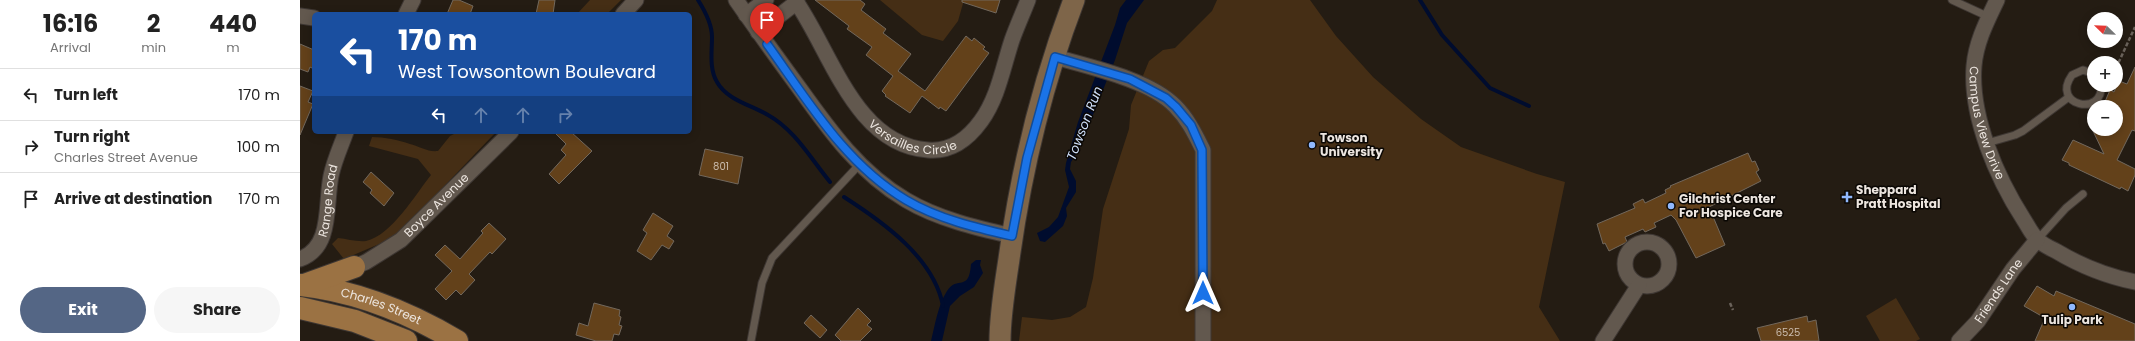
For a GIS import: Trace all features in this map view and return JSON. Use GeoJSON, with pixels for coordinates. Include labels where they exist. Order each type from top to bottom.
{"type":"FeatureCollection","features":[{"type":"Feature","properties":{"kind":"main road"},"geometry":{"type":"LineString","coordinates":[[1000,341],[1012,236],[1027,158],[1055,57],[1074,0]]}},
{"type":"Feature","properties":{"kind":"main road"},"geometry":{"type":"LineString","coordinates":[[301,286],[354,267]]}},
{"type":"Feature","properties":{"kind":"main road"},"geometry":{"type":"LineString","coordinates":[[344,292],[354,267]]}},
{"type":"Feature","properties":{"kind":"main road","name":"Charles Street"},"geometry":{"type":"LineString","coordinates":[[301,286],[344,292],[386,305],[407,314],[457,341]]}},
{"type":"Feature","properties":{"kind":"main road","name":"Charles Street"},"geometry":{"type":"LineString","coordinates":[[300,308],[355,321],[406,341]]}},
{"type":"Feature","properties":{"kind":"street"},"geometry":{"type":"LineString","coordinates":[[407,12],[413,0]]}},
{"type":"Feature","properties":{"kind":"street"},"geometry":{"type":"LineString","coordinates":[[625,12],[636,0]]}},
{"type":"Feature","properties":{"kind":"street"},"geometry":{"type":"LineString","coordinates":[[736,0],[831,132],[859,165],[890,190],[926,210],[981,229],[1012,236]]}},
{"type":"Feature","properties":{"kind":"street"},"geometry":{"type":"LineString","coordinates":[[746,15],[766,0]]}},
{"type":"Feature","properties":{"kind":"street","name":"Versailles Circle"},"geometry":{"type":"LineString","coordinates":[[758,32],[796,1],[850,96],[871,122],[894,141],[923,150],[937,151],[952,147],[967,138],[982,121],[996,93],[1012,39],[1028,0]]}},
{"type":"Feature","properties":{"kind":"street","name":"Campus View Drive"},"geometry":{"type":"LineString","coordinates":[[1997,0],[1978,42],[1974,67],[1975,96],[1987,143],[2013,202],[2037,240]]}},
{"type":"Feature","properties":{"kind":"street"},"geometry":{"type":"LineString","coordinates":[[300,16],[312,18]]}},
{"type":"Feature","properties":{"kind":"street"},"geometry":{"type":"LineString","coordinates":[[1055,57],[1130,79],[1166,98],[1176,107],[1191,125],[1202,150],[1203,341]]}},
{"type":"Feature","properties":{"kind":"street","name":"Range Road"},"geometry":{"type":"LineString","coordinates":[[300,259],[316,251],[321,242],[325,230],[331,176],[345,134]]}},
{"type":"Feature","properties":{"kind":"street","name":"Boyce Avenue"},"geometry":{"type":"LineString","coordinates":[[354,267],[366,262],[401,240],[509,134]]}},
{"type":"Feature","properties":{"kind":"street"},"geometry":{"type":"LineString","coordinates":[[2037,240],[2087,268],[2116,278],[2135,282]]}},
{"type":"Feature","properties":{"kind":"street","name":"Friends Lane"},"geometry":{"type":"LineString","coordinates":[[1959,341],[1978,321],[2013,269],[2037,240]]}},
{"type":"Feature","properties":{"kind":"street"},"geometry":{"type":"LineString","coordinates":[[1603,341],[1639,285]]}},
{"type":"Feature","properties":{"kind":"lane"},"geometry":{"type":"LineString","coordinates":[[1952,0],[1989,17]]}},
{"type":"Feature","properties":{"kind":"lane"},"geometry":{"type":"LineString","coordinates":[[2087,71],[2083,70],[2072,75],[2067,86],[2069,97],[2078,104],[2088,105],[2097,99],[2100,92]]}},
{"type":"Feature","properties":{"kind":"lane"},"geometry":{"type":"LineString","coordinates":[[1987,143],[2015,135],[2023,131],[2069,97]]}},
{"type":"Feature","properties":{"kind":"lane"},"geometry":{"type":"LineString","coordinates":[[751,341],[762,283],[772,258],[859,165]]}},
{"type":"Feature","properties":{"kind":"lane"},"geometry":{"type":"LineString","coordinates":[[2037,240],[2066,208],[2083,194]]}},
{"type":"Feature","properties":{"kind":"path"},"geometry":{"type":"LineString","coordinates":[[2122,56],[2135,27]]}},
{"type":"Feature","properties":{"kind":"path"},"geometry":{"type":"LineString","coordinates":[[1730,303],[1733,310]]}},
{"type":"Feature","properties":{"kind":"shaded area"},"geometry":{"type":"Polygon","coordinates":[[[590,0],[621,0],[609,12],[579,12],[590,0]]]}},
{"type":"Feature","properties":{"kind":"shaded area"},"geometry":{"type":"Polygon","coordinates":[[[880,0],[964,0],[958,21],[943,41],[922,35],[880,0]]]}},
{"type":"Feature","properties":{"kind":"shaded area","name":"Towson University"},"geometry":{"type":"Polygon","coordinates":[[[1217,0],[1310,0],[1336,36],[1373,77],[1421,119],[1461,147],[1537,174],[1565,182],[1539,307],[1560,341],[1019,341],[1022,317],[1052,320],[1070,317],[1086,307],[1093,278],[1103,209],[1129,129],[1131,105],[1149,61],[1163,50],[1175,48],[1212,11],[1217,0]]]}},
{"type":"Feature","properties":{"kind":"shaded area"},"geometry":{"type":"Polygon","coordinates":[[[454,134],[494,134],[391,239],[344,259],[332,244],[338,238],[366,241],[385,231],[394,223],[431,175],[418,159],[369,146],[372,137],[391,139],[427,150],[438,151],[450,136],[454,134]]]}},
{"type":"Feature","properties":{"kind":"shaded area"},"geometry":{"type":"Polygon","coordinates":[[[1896,298],[1920,339],[1916,341],[1880,341],[1866,316],[1896,298]]]}},
{"type":"Feature","properties":{"kind":"water","name":"Towson Run"},"geometry":{"type":"Polygon","coordinates":[[[1126,0],[1144,0],[1127,23],[1115,60],[1095,110],[1078,151],[1071,162],[1070,169],[1076,181],[1076,192],[1066,208],[1067,216],[1063,226],[1045,242],[1040,241],[1037,233],[1049,227],[1058,217],[1069,187],[1065,170],[1078,122],[1120,8],[1126,0]]]}},
{"type":"Feature","properties":{"kind":"water"},"geometry":{"type":"Polygon","coordinates":[[[976,260],[981,260],[980,265],[983,273],[974,287],[960,296],[950,306],[942,341],[931,341],[941,302],[947,291],[951,286],[965,281],[968,278],[971,264],[976,260]]]}},
{"type":"Feature","properties":{"kind":"building"},"geometry":{"type":"Polygon","coordinates":[[[453,0],[459,0],[473,6],[471,12],[448,12],[453,0]]]}},
{"type":"Feature","properties":{"kind":"building"},"geometry":{"type":"Polygon","coordinates":[[[539,0],[555,0],[553,12],[536,12],[539,0]]]}},
{"type":"Feature","properties":{"kind":"building"},"geometry":{"type":"Polygon","coordinates":[[[815,0],[860,0],[865,4],[861,10],[886,29],[883,33],[911,54],[898,71],[925,91],[966,36],[972,41],[974,38],[985,47],[983,49],[989,53],[946,111],[940,107],[939,109],[922,96],[910,113],[885,96],[886,95],[882,91],[893,76],[866,55],[872,47],[847,29],[849,26],[815,0]]]}},
{"type":"Feature","properties":{"kind":"building"},"geometry":{"type":"Polygon","coordinates":[[[962,0],[1000,0],[996,13],[962,2],[962,0]]]}},
{"type":"Feature","properties":{"kind":"building"},"geometry":{"type":"Polygon","coordinates":[[[300,44],[312,49],[312,68],[310,67],[308,72],[300,69],[300,44]]]}},
{"type":"Feature","properties":{"kind":"building"},"geometry":{"type":"Polygon","coordinates":[[[2135,67],[2135,131],[2132,130],[2117,160],[2135,169],[2135,175],[2128,191],[2121,187],[2120,189],[2069,165],[2069,163],[2062,160],[2073,140],[2104,154],[2095,136],[2123,136],[2123,100],[2106,100],[2109,92],[2123,92],[2123,82],[2127,84],[2135,67]]]}},
{"type":"Feature","properties":{"kind":"building"},"geometry":{"type":"Polygon","coordinates":[[[300,86],[312,91],[308,102],[312,104],[312,106],[300,135],[300,86]]]}},
{"type":"Feature","properties":{"kind":"building"},"geometry":{"type":"Polygon","coordinates":[[[556,134],[573,134],[592,151],[559,184],[549,174],[566,155],[561,150],[566,144],[556,134]]]}},
{"type":"Feature","properties":{"kind":"building"},"geometry":{"type":"Polygon","coordinates":[[[705,149],[743,157],[738,184],[699,175],[705,149]]]}},
{"type":"Feature","properties":{"kind":"building","name":"Gilchrist Center For Hospice Care"},"geometry":{"type":"Polygon","coordinates":[[[1748,153],[1752,162],[1755,161],[1759,170],[1756,172],[1761,181],[1709,207],[1725,245],[1696,258],[1676,220],[1671,215],[1654,223],[1656,227],[1645,232],[1643,229],[1625,237],[1627,242],[1609,251],[1605,243],[1603,244],[1597,224],[1635,208],[1633,204],[1643,199],[1645,203],[1666,193],[1665,190],[1671,187],[1670,186],[1748,153]]]}},
{"type":"Feature","properties":{"kind":"building"},"geometry":{"type":"Polygon","coordinates":[[[371,172],[394,193],[384,206],[370,193],[372,190],[363,182],[371,172]]]}},
{"type":"Feature","properties":{"kind":"building"},"geometry":{"type":"Polygon","coordinates":[[[653,213],[673,226],[667,236],[674,241],[669,249],[662,245],[651,260],[637,251],[647,233],[643,230],[653,213]]]}},
{"type":"Feature","properties":{"kind":"building"},"geometry":{"type":"Polygon","coordinates":[[[489,223],[506,239],[492,254],[490,252],[469,274],[475,280],[461,295],[456,290],[446,300],[435,289],[452,271],[435,255],[445,245],[460,259],[483,233],[481,231],[489,223]]]}},
{"type":"Feature","properties":{"kind":"building","name":"Tulip Park"},"geometry":{"type":"Polygon","coordinates":[[[2037,286],[2054,296],[2056,291],[2135,324],[2135,341],[2035,341],[2045,318],[2024,306],[2037,286]]]}},
{"type":"Feature","properties":{"kind":"building"},"geometry":{"type":"Polygon","coordinates":[[[594,303],[620,310],[619,316],[621,317],[619,325],[622,326],[619,335],[614,334],[612,341],[596,341],[576,335],[579,323],[588,326],[594,303]]]}},
{"type":"Feature","properties":{"kind":"building"},"geometry":{"type":"Polygon","coordinates":[[[858,308],[871,321],[867,325],[872,329],[860,341],[841,341],[835,335],[858,308]]]}},
{"type":"Feature","properties":{"kind":"building"},"geometry":{"type":"Polygon","coordinates":[[[811,315],[827,330],[820,338],[804,323],[811,315]]]}},
{"type":"Feature","properties":{"kind":"building"},"geometry":{"type":"Polygon","coordinates":[[[1807,316],[1808,322],[1816,320],[1819,341],[1761,341],[1757,328],[1807,316]]]}},
{"type":"Feature","properties":{"kind":"waterway"},"geometry":{"type":"LineString","coordinates":[[698,0],[706,13],[711,27],[713,71],[714,77],[721,88],[733,98],[778,121],[802,146],[830,182]]}},
{"type":"Feature","properties":{"kind":"waterway"},"geometry":{"type":"LineString","coordinates":[[1420,0],[1442,35],[1490,88],[1529,106]]}},
{"type":"Feature","properties":{"kind":"waterway"},"geometry":{"type":"LineString","coordinates":[[844,197],[890,230],[918,257],[929,272],[938,289],[943,306]]}},
{"type":"Feature","properties":{"kind":"place","name":"Towson University"},"geometry":{"type":"Point","coordinates":[1312,145]}},
{"type":"Feature","properties":{"kind":"place","name":"Sheppard Pratt Hospital"},"geometry":{"type":"Point","coordinates":[1847,197]}},
{"type":"Feature","properties":{"kind":"place","name":"Gilchrist Center For Hospice Care"},"geometry":{"type":"Point","coordinates":[1671,206]}},
{"type":"Feature","properties":{"kind":"place","name":"Tulip Park"},"geometry":{"type":"Point","coordinates":[2072,307]}},
{"type":"Feature","properties":{"kind":"route"},"geometry":{"type":"LineString","coordinates":[[767,44],[831,132],[859,165],[875,179],[907,201],[926,210],[981,229],[1012,236],[1035,122],[1055,57],[1130,79],[1166,98],[1176,107],[1191,125],[1202,150],[1203,293]]}}]}
